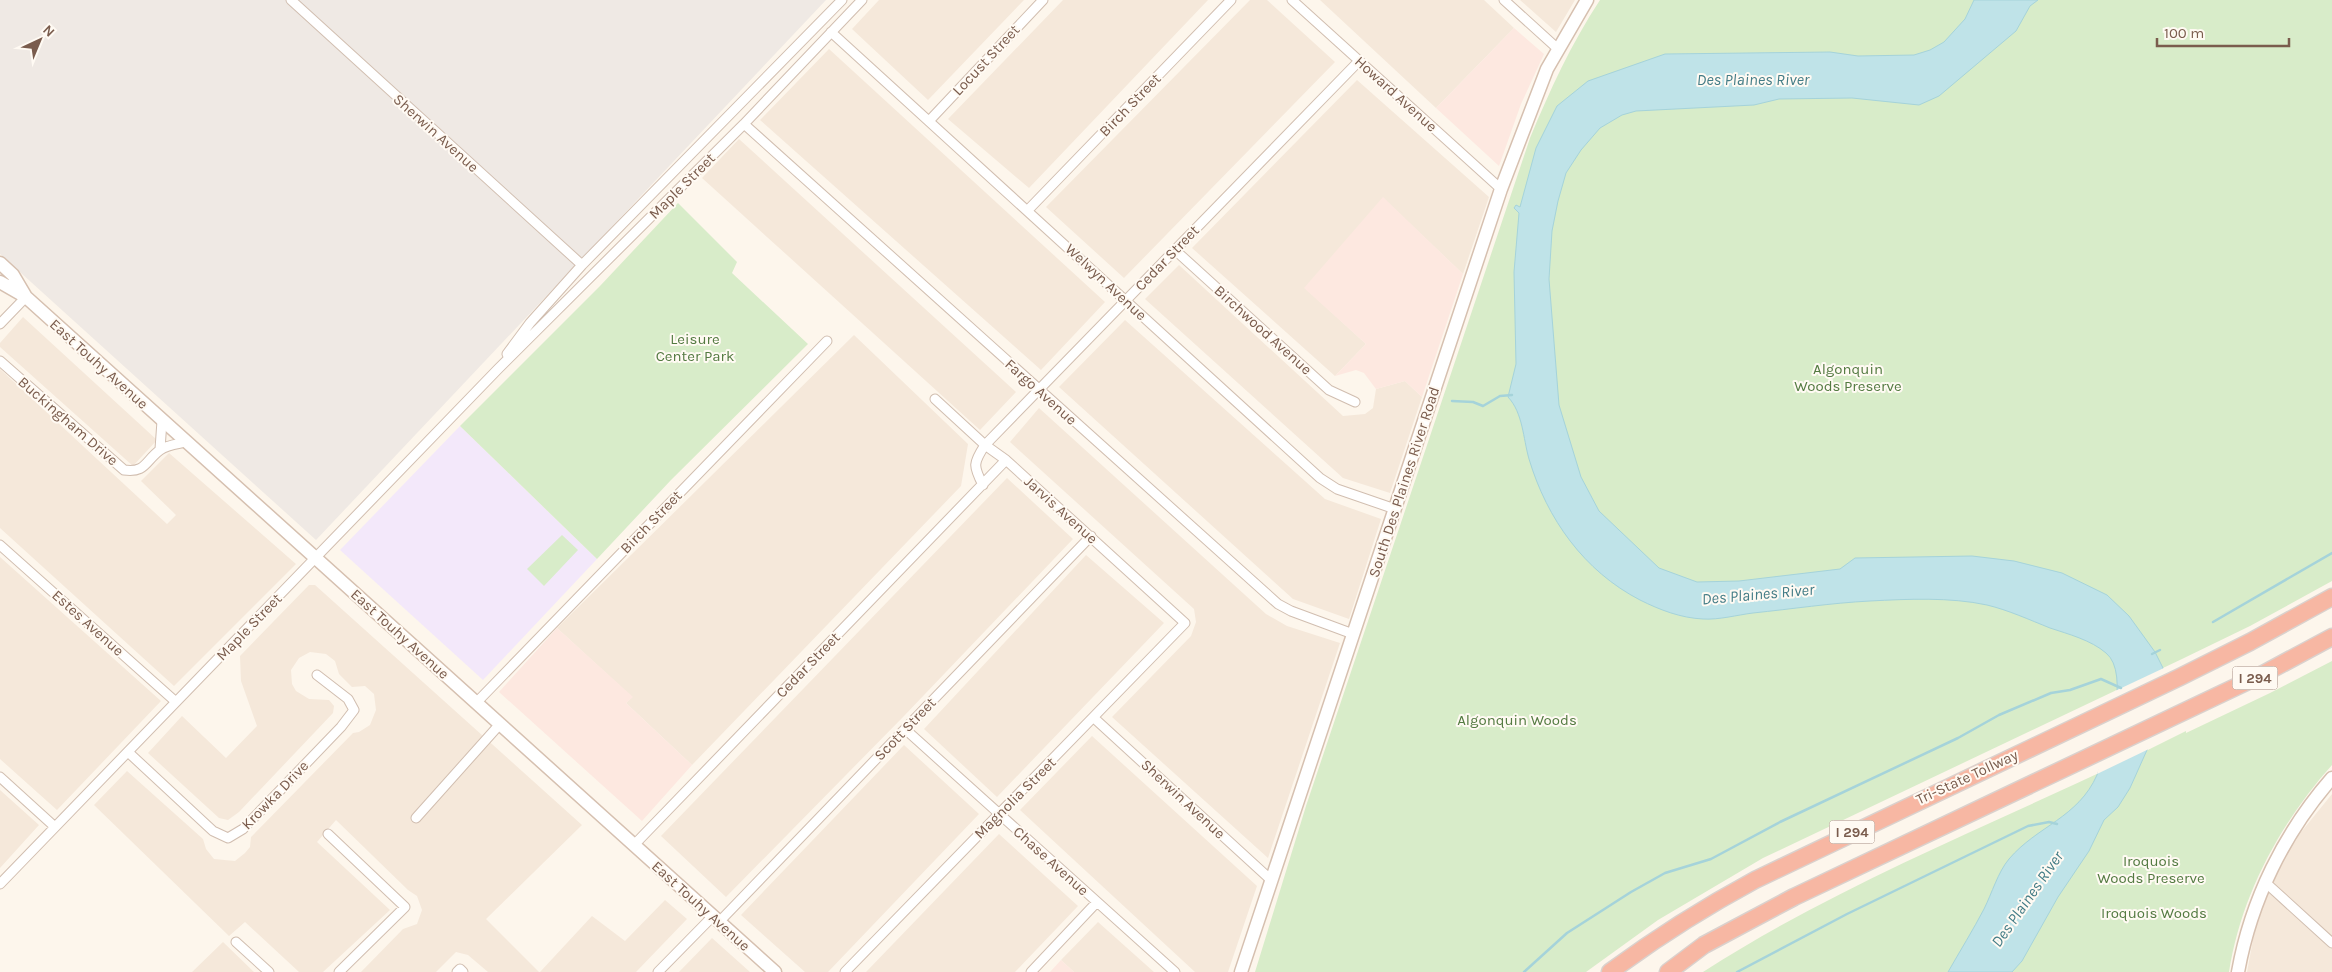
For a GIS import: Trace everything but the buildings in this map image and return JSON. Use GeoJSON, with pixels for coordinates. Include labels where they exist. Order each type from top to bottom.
{"type":"FeatureCollection","features":[{"type":"Feature","properties":{"kind":"highway","name":"Tri-State Tollway"},"geometry":{"type":"LineString","coordinates":[[1610,972],[1645,946],[1690,917],[1755,880],[2180,677],[2250,642],[2332,597]]}},
{"type":"Feature","properties":{"kind":"highway","name":"I 294"},"geometry":{"type":"LineString","coordinates":[[1670,970],[1704,945],[1794,897],[2175,717],[2263,674],[2332,636]]}},
{"type":"Feature","properties":{"kind":"main road","name":"South Des Plaines River Road"},"geometry":{"type":"LineString","coordinates":[[1241,972],[1501,189],[1547,69],[1587,0]]}},
{"type":"Feature","properties":{"kind":"main road","name":"East Touhy Avenue"},"geometry":{"type":"LineString","coordinates":[[0,263],[13,275],[26,297]]}},
{"type":"Feature","properties":{"kind":"main road","name":"East Touhy Avenue"},"geometry":{"type":"LineString","coordinates":[[0,282],[26,297],[775,972]]}},
{"type":"Feature","properties":{"kind":"main road"},"geometry":{"type":"LineString","coordinates":[[2238,972],[2247,931],[2265,882],[2288,839],[2308,808],[2332,778]]}},
{"type":"Feature","properties":{"kind":"street","name":"Sherwin Avenue"},"geometry":{"type":"LineString","coordinates":[[291,0],[582,265]]}},
{"type":"Feature","properties":{"kind":"street","name":"Maple Street"},"geometry":{"type":"LineString","coordinates":[[498,369],[530,323],[582,265],[842,0]]}},
{"type":"Feature","properties":{"kind":"street","name":"Maple Street"},"geometry":{"type":"LineString","coordinates":[[0,884],[498,369],[744,124],[862,0]]}},
{"type":"Feature","properties":{"kind":"street","name":"Locust Street"},"geometry":{"type":"LineString","coordinates":[[929,120],[1043,0]]}},
{"type":"Feature","properties":{"kind":"street","name":"Birch Street"},"geometry":{"type":"LineString","coordinates":[[1028,210],[1231,0]]}},
{"type":"Feature","properties":{"kind":"street","name":"Howard Avenue"},"geometry":{"type":"LineString","coordinates":[[1292,0],[1501,189]]}},
{"type":"Feature","properties":{"kind":"street"},"geometry":{"type":"LineString","coordinates":[[1504,0],[1558,49]]}},
{"type":"Feature","properties":{"kind":"street","name":"Welwyn Avenue"},"geometry":{"type":"LineString","coordinates":[[831,32],[1320,478],[1336,490],[1395,509]]}},
{"type":"Feature","properties":{"kind":"street","name":"Cedar Street"},"geometry":{"type":"LineString","coordinates":[[983,485],[975,471],[976,459],[985,445],[1359,60]]}},
{"type":"Feature","properties":{"kind":"street","name":"Fargo Avenue"},"geometry":{"type":"LineString","coordinates":[[744,124],[1278,604],[1291,611],[1353,634]]}},
{"type":"Feature","properties":{"kind":"street","name":"Birchwood Avenue"},"geometry":{"type":"LineString","coordinates":[[1175,250],[1329,390],[1355,402]]}},
{"type":"Feature","properties":{"kind":"street"},"geometry":{"type":"LineString","coordinates":[[0,324],[26,297]]}},
{"type":"Feature","properties":{"kind":"street","name":"Birch Street"},"geometry":{"type":"LineString","coordinates":[[476,702],[827,341]]}},
{"type":"Feature","properties":{"kind":"street","name":"Buckingham Drive"},"geometry":{"type":"LineString","coordinates":[[0,361],[124,470],[135,472],[160,449],[186,442]]}},
{"type":"Feature","properties":{"kind":"street","name":"Jarvis Avenue"},"geometry":{"type":"LineString","coordinates":[[935,399],[985,445],[1006,460],[1091,536],[1185,623]]}},
{"type":"Feature","properties":{"kind":"street"},"geometry":{"type":"LineString","coordinates":[[160,449],[162,421]]}},
{"type":"Feature","properties":{"kind":"street","name":"Cedar Street"},"geometry":{"type":"LineString","coordinates":[[634,845],[1006,460]]}},
{"type":"Feature","properties":{"kind":"street","name":"Scott Street"},"geometry":{"type":"LineString","coordinates":[[658,972],[716,919],[905,729],[1091,536]]}},
{"type":"Feature","properties":{"kind":"street","name":"Estes Avenue"},"geometry":{"type":"LineString","coordinates":[[0,545],[176,702]]}},
{"type":"Feature","properties":{"kind":"street","name":"Magnolia Street"},"geometry":{"type":"LineString","coordinates":[[845,972],[1185,623]]}},
{"type":"Feature","properties":{"kind":"street","name":"Krowka Drive"},"geometry":{"type":"LineString","coordinates":[[128,752],[213,831],[228,838],[243,829],[354,710],[348,699],[317,675]]}},
{"type":"Feature","properties":{"kind":"street","name":"Sherwin Avenue"},"geometry":{"type":"LineString","coordinates":[[1094,718],[1271,880]]}},
{"type":"Feature","properties":{"kind":"street"},"geometry":{"type":"LineString","coordinates":[[416,818],[500,724]]}},
{"type":"Feature","properties":{"kind":"street","name":"Chase Avenue"},"geometry":{"type":"LineString","coordinates":[[905,729],[1174,972]]}},
{"type":"Feature","properties":{"kind":"street"},"geometry":{"type":"LineString","coordinates":[[0,777],[55,827]]}},
{"type":"Feature","properties":{"kind":"street"},"geometry":{"type":"LineString","coordinates":[[328,834],[405,907],[340,972]]}},
{"type":"Feature","properties":{"kind":"street"},"geometry":{"type":"LineString","coordinates":[[2265,882],[2332,943]]}},
{"type":"Feature","properties":{"kind":"street"},"geometry":{"type":"LineString","coordinates":[[1031,972],[1097,902]]}},
{"type":"Feature","properties":{"kind":"street"},"geometry":{"type":"LineString","coordinates":[[236,942],[269,972]]}},
{"type":"Feature","properties":{"kind":"street"},"geometry":{"type":"LineString","coordinates":[[457,972],[460,969],[463,972]]}},
{"type":"Feature","properties":{"kind":"shaded area"},"geometry":{"type":"Polygon","coordinates":[[[0,0],[826,0],[316,540],[0,254],[0,0]]]}},
{"type":"Feature","properties":{"kind":"shaded area"},"geometry":{"type":"Polygon","coordinates":[[[879,0],[1024,0],[928,100],[852,29],[879,0]]]}},
{"type":"Feature","properties":{"kind":"shaded area"},"geometry":{"type":"Polygon","coordinates":[[[1063,0],[1208,0],[1029,188],[948,119],[1063,0]]]}},
{"type":"Feature","properties":{"kind":"shaded area"},"geometry":{"type":"Polygon","coordinates":[[[1250,0],[1267,0],[1335,62],[1124,278],[1046,207],[1250,0]]]}},
{"type":"Feature","properties":{"kind":"shaded area"},"geometry":{"type":"Polygon","coordinates":[[[1320,0],[1484,0],[1514,28],[1436,108],[1320,0]]]}},
{"type":"Feature","properties":{"kind":"shaded area"},"geometry":{"type":"Polygon","coordinates":[[[1520,0],[1575,0],[1556,32],[1520,0]]]}},
{"type":"Feature","properties":{"kind":"shaded area"},"geometry":{"type":"Polygon","coordinates":[[[1514,28],[1544,54],[1521,104],[1499,166],[1436,108],[1514,28]]]}},
{"type":"Feature","properties":{"kind":"shaded area"},"geometry":{"type":"Polygon","coordinates":[[[829,49],[1105,302],[1041,370],[760,120],[829,49]]]}},
{"type":"Feature","properties":{"kind":"shaded area"},"geometry":{"type":"Polygon","coordinates":[[[1357,80],[1489,197],[1463,274],[1384,199],[1305,288],[1366,344],[1335,376],[1192,248],[1357,80]]]}},
{"type":"Feature","properties":{"kind":"shaded area"},"geometry":{"type":"Polygon","coordinates":[[[739,139],[1016,392],[980,430],[702,178],[739,139]]]}},
{"type":"Feature","properties":{"kind":"shaded area"},"geometry":{"type":"Polygon","coordinates":[[[1383,197],[1463,274],[1422,397],[1405,381],[1376,389],[1364,373],[1356,370],[1335,376],[1366,344],[1304,288],[1383,197]]]}},
{"type":"Feature","properties":{"kind":"shaded area"},"geometry":{"type":"Polygon","coordinates":[[[1179,265],[1343,416],[1365,414],[1373,408],[1376,389],[1405,381],[1422,397],[1390,493],[1343,478],[1145,299],[1179,265]]]}},
{"type":"Feature","properties":{"kind":"shaded area"},"geometry":{"type":"Polygon","coordinates":[[[23,317],[157,440],[133,466],[0,347],[0,343],[23,317]]]}},
{"type":"Feature","properties":{"kind":"shaded area"},"geometry":{"type":"Polygon","coordinates":[[[1125,320],[1325,499],[1381,519],[1349,619],[1293,599],[1059,387],[1125,320]]]}},
{"type":"Feature","properties":{"kind":"shaded area"},"geometry":{"type":"Polygon","coordinates":[[[854,335],[968,444],[961,486],[692,765],[626,703],[632,697],[557,628],[854,335]]]}},
{"type":"Feature","properties":{"kind":"shaded area"},"geometry":{"type":"Polygon","coordinates":[[[0,369],[167,524],[176,515],[141,481],[169,453],[296,564],[174,686],[0,528],[0,369]]]}},
{"type":"Feature","properties":{"kind":"shaded area"},"geometry":{"type":"Polygon","coordinates":[[[1039,408],[1266,614],[1287,626],[1340,643],[1268,858],[1112,717],[1191,636],[1196,622],[1194,609],[1010,442],[1039,408]]]}},
{"type":"Feature","properties":{"kind":"shaded area"},"geometry":{"type":"Polygon","coordinates":[[[460,426],[597,559],[483,680],[340,550],[460,426]]]}},
{"type":"Feature","properties":{"kind":"shaded area"},"geometry":{"type":"Polygon","coordinates":[[[1007,478],[1073,539],[904,716],[726,897],[661,836],[1007,478]]]}},
{"type":"Feature","properties":{"kind":"shaded area"},"geometry":{"type":"Polygon","coordinates":[[[1086,555],[1164,623],[997,797],[924,729],[1086,555]]]}},
{"type":"Feature","properties":{"kind":"shaded area"},"geometry":{"type":"Polygon","coordinates":[[[0,557],[161,701],[57,810],[0,759],[0,557]]]}},
{"type":"Feature","properties":{"kind":"shaded area"},"geometry":{"type":"Polygon","coordinates":[[[309,585],[315,585],[582,825],[486,919],[539,972],[488,972],[468,955],[456,952],[436,972],[361,972],[403,929],[417,924],[422,910],[417,896],[408,890],[336,820],[317,842],[390,910],[323,972],[299,972],[245,922],[229,936],[94,805],[127,771],[203,839],[206,849],[214,859],[235,861],[245,853],[250,847],[251,837],[353,733],[359,732],[370,725],[376,710],[374,694],[365,686],[352,687],[339,674],[335,661],[326,654],[310,652],[299,658],[291,670],[292,684],[296,691],[309,699],[329,700],[334,706],[333,713],[239,812],[228,820],[219,818],[148,753],[182,716],[226,758],[257,726],[241,681],[240,656],[309,585]]]}},
{"type":"Feature","properties":{"kind":"shaded area"},"geometry":{"type":"Polygon","coordinates":[[[557,628],[633,697],[626,703],[692,765],[642,821],[499,692],[557,628]]]}},
{"type":"Feature","properties":{"kind":"shaded area"},"geometry":{"type":"Polygon","coordinates":[[[1092,736],[1257,886],[1228,972],[1195,972],[1020,810],[1092,736]]]}},
{"type":"Feature","properties":{"kind":"shaded area"},"geometry":{"type":"Polygon","coordinates":[[[904,745],[979,814],[828,972],[805,972],[741,915],[904,745]]]}},
{"type":"Feature","properties":{"kind":"shaded area"},"geometry":{"type":"Polygon","coordinates":[[[0,790],[39,825],[0,868],[0,790]]]}},
{"type":"Feature","properties":{"kind":"shaded area"},"geometry":{"type":"Polygon","coordinates":[[[2332,794],[2332,972],[2247,972],[2258,913],[2289,847],[2332,794]]]}},
{"type":"Feature","properties":{"kind":"shaded area"},"geometry":{"type":"Polygon","coordinates":[[[999,834],[1078,906],[1015,972],[866,972],[999,834]]]}},
{"type":"Feature","properties":{"kind":"shaded area"},"geometry":{"type":"Polygon","coordinates":[[[665,900],[687,919],[636,972],[540,972],[592,916],[625,941],[665,900]]]}},
{"type":"Feature","properties":{"kind":"shaded area"},"geometry":{"type":"Polygon","coordinates":[[[1098,922],[1154,972],[1074,972],[1061,960],[1098,922]]]}},
{"type":"Feature","properties":{"kind":"shaded area"},"geometry":{"type":"Polygon","coordinates":[[[712,938],[750,972],[679,972],[712,938]]]}},
{"type":"Feature","properties":{"kind":"shaded area"},"geometry":{"type":"Polygon","coordinates":[[[223,942],[254,972],[192,972],[223,942]]]}},
{"type":"Feature","properties":{"kind":"shaded area"},"geometry":{"type":"Polygon","coordinates":[[[1061,960],[1074,972],[1050,972],[1061,960]]]}},
{"type":"Feature","properties":{"kind":"green space","name":"Algonquin Woods Preserve"},"geometry":{"type":"Polygon","coordinates":[[[1600,0],[2332,0],[2332,581],[2250,626],[1763,858],[1658,920],[1586,972],[1255,972],[1306,806],[1530,138],[1562,68],[1600,0]]]}},
{"type":"Feature","properties":{"kind":"green space","name":"Leisure Center Park"},"geometry":{"type":"Polygon","coordinates":[[[678,203],[737,262],[732,273],[808,344],[671,480],[597,559],[460,426],[600,286],[678,203]]]}},
{"type":"Feature","properties":{"kind":"green space"},"geometry":{"type":"Polygon","coordinates":[[[562,535],[578,550],[544,586],[527,569],[562,535]]]}},
{"type":"Feature","properties":{"kind":"green space","name":"Iroquois Woods Preserve"},"geometry":{"type":"Polygon","coordinates":[[[2332,661],[2332,765],[2296,811],[2266,861],[2243,915],[2229,972],[1703,972],[1760,937],[1880,874],[2186,731],[2186,733],[2332,661]]]}},
{"type":"Feature","properties":{"kind":"water","name":"Des Plaines River"},"geometry":{"type":"Polygon","coordinates":[[[1974,0],[2038,0],[2030,6],[2016,31],[1939,96],[1919,105],[1852,98],[1779,99],[1754,105],[1636,111],[1622,115],[1600,128],[1581,150],[1566,173],[1552,231],[1549,279],[1559,405],[1581,477],[1599,511],[1659,568],[1697,582],[1739,581],[1840,569],[1855,558],[1972,556],[2014,561],[2062,573],[2107,595],[2129,616],[2155,652],[2163,668],[2161,710],[2147,750],[2130,788],[2118,807],[2104,820],[2089,851],[2058,897],[2022,961],[2012,972],[1948,972],[1980,917],[2005,864],[2020,848],[2079,802],[2089,790],[2097,775],[2107,748],[2117,694],[2117,677],[2113,663],[2106,653],[2100,648],[2072,635],[2011,612],[1973,602],[1914,599],[1855,602],[1709,619],[1687,617],[1655,607],[1620,588],[1602,574],[1570,541],[1546,502],[1529,459],[1520,418],[1508,397],[1516,364],[1514,272],[1519,213],[1514,208],[1516,205],[1520,207],[1536,148],[1557,106],[1588,81],[1665,54],[1830,52],[1858,56],[1914,55],[1930,50],[1944,42],[1965,19],[1974,0]]]}},
{"type":"Feature","properties":{"kind":"pier"},"geometry":{"type":"Polygon","coordinates":[[[2166,667],[2164,710],[2151,748],[2097,774],[2107,737],[2115,691],[2166,667]]]}},
{"type":"Feature","properties":{"kind":"waterway"},"geometry":{"type":"LineString","coordinates":[[1452,401],[1473,402],[1483,406],[1500,396],[1512,395]]}},
{"type":"Feature","properties":{"kind":"waterway"},"geometry":{"type":"LineString","coordinates":[[2213,622],[2332,553]]}},
{"type":"Feature","properties":{"kind":"waterway"},"geometry":{"type":"LineString","coordinates":[[2152,654],[2160,650]]}},
{"type":"Feature","properties":{"kind":"waterway"},"geometry":{"type":"LineString","coordinates":[[1524,972],[1567,933],[1631,892],[1665,873],[1711,859],[1780,822],[1958,738],[1999,715],[2051,693],[2070,690],[2101,679],[2121,688]]}},
{"type":"Feature","properties":{"kind":"waterway"},"geometry":{"type":"LineString","coordinates":[[1737,972],[1847,914],[2028,826],[2049,822],[2057,824]]}},
{"type":"Feature","properties":{"kind":"park label","name":"Algonquin Woods"},"geometry":{"type":"Point","coordinates":[1517,720]}},
{"type":"Feature","properties":{"kind":"park label","name":"Iroquois Woods"},"geometry":{"type":"Point","coordinates":[2154,913]}}]}
